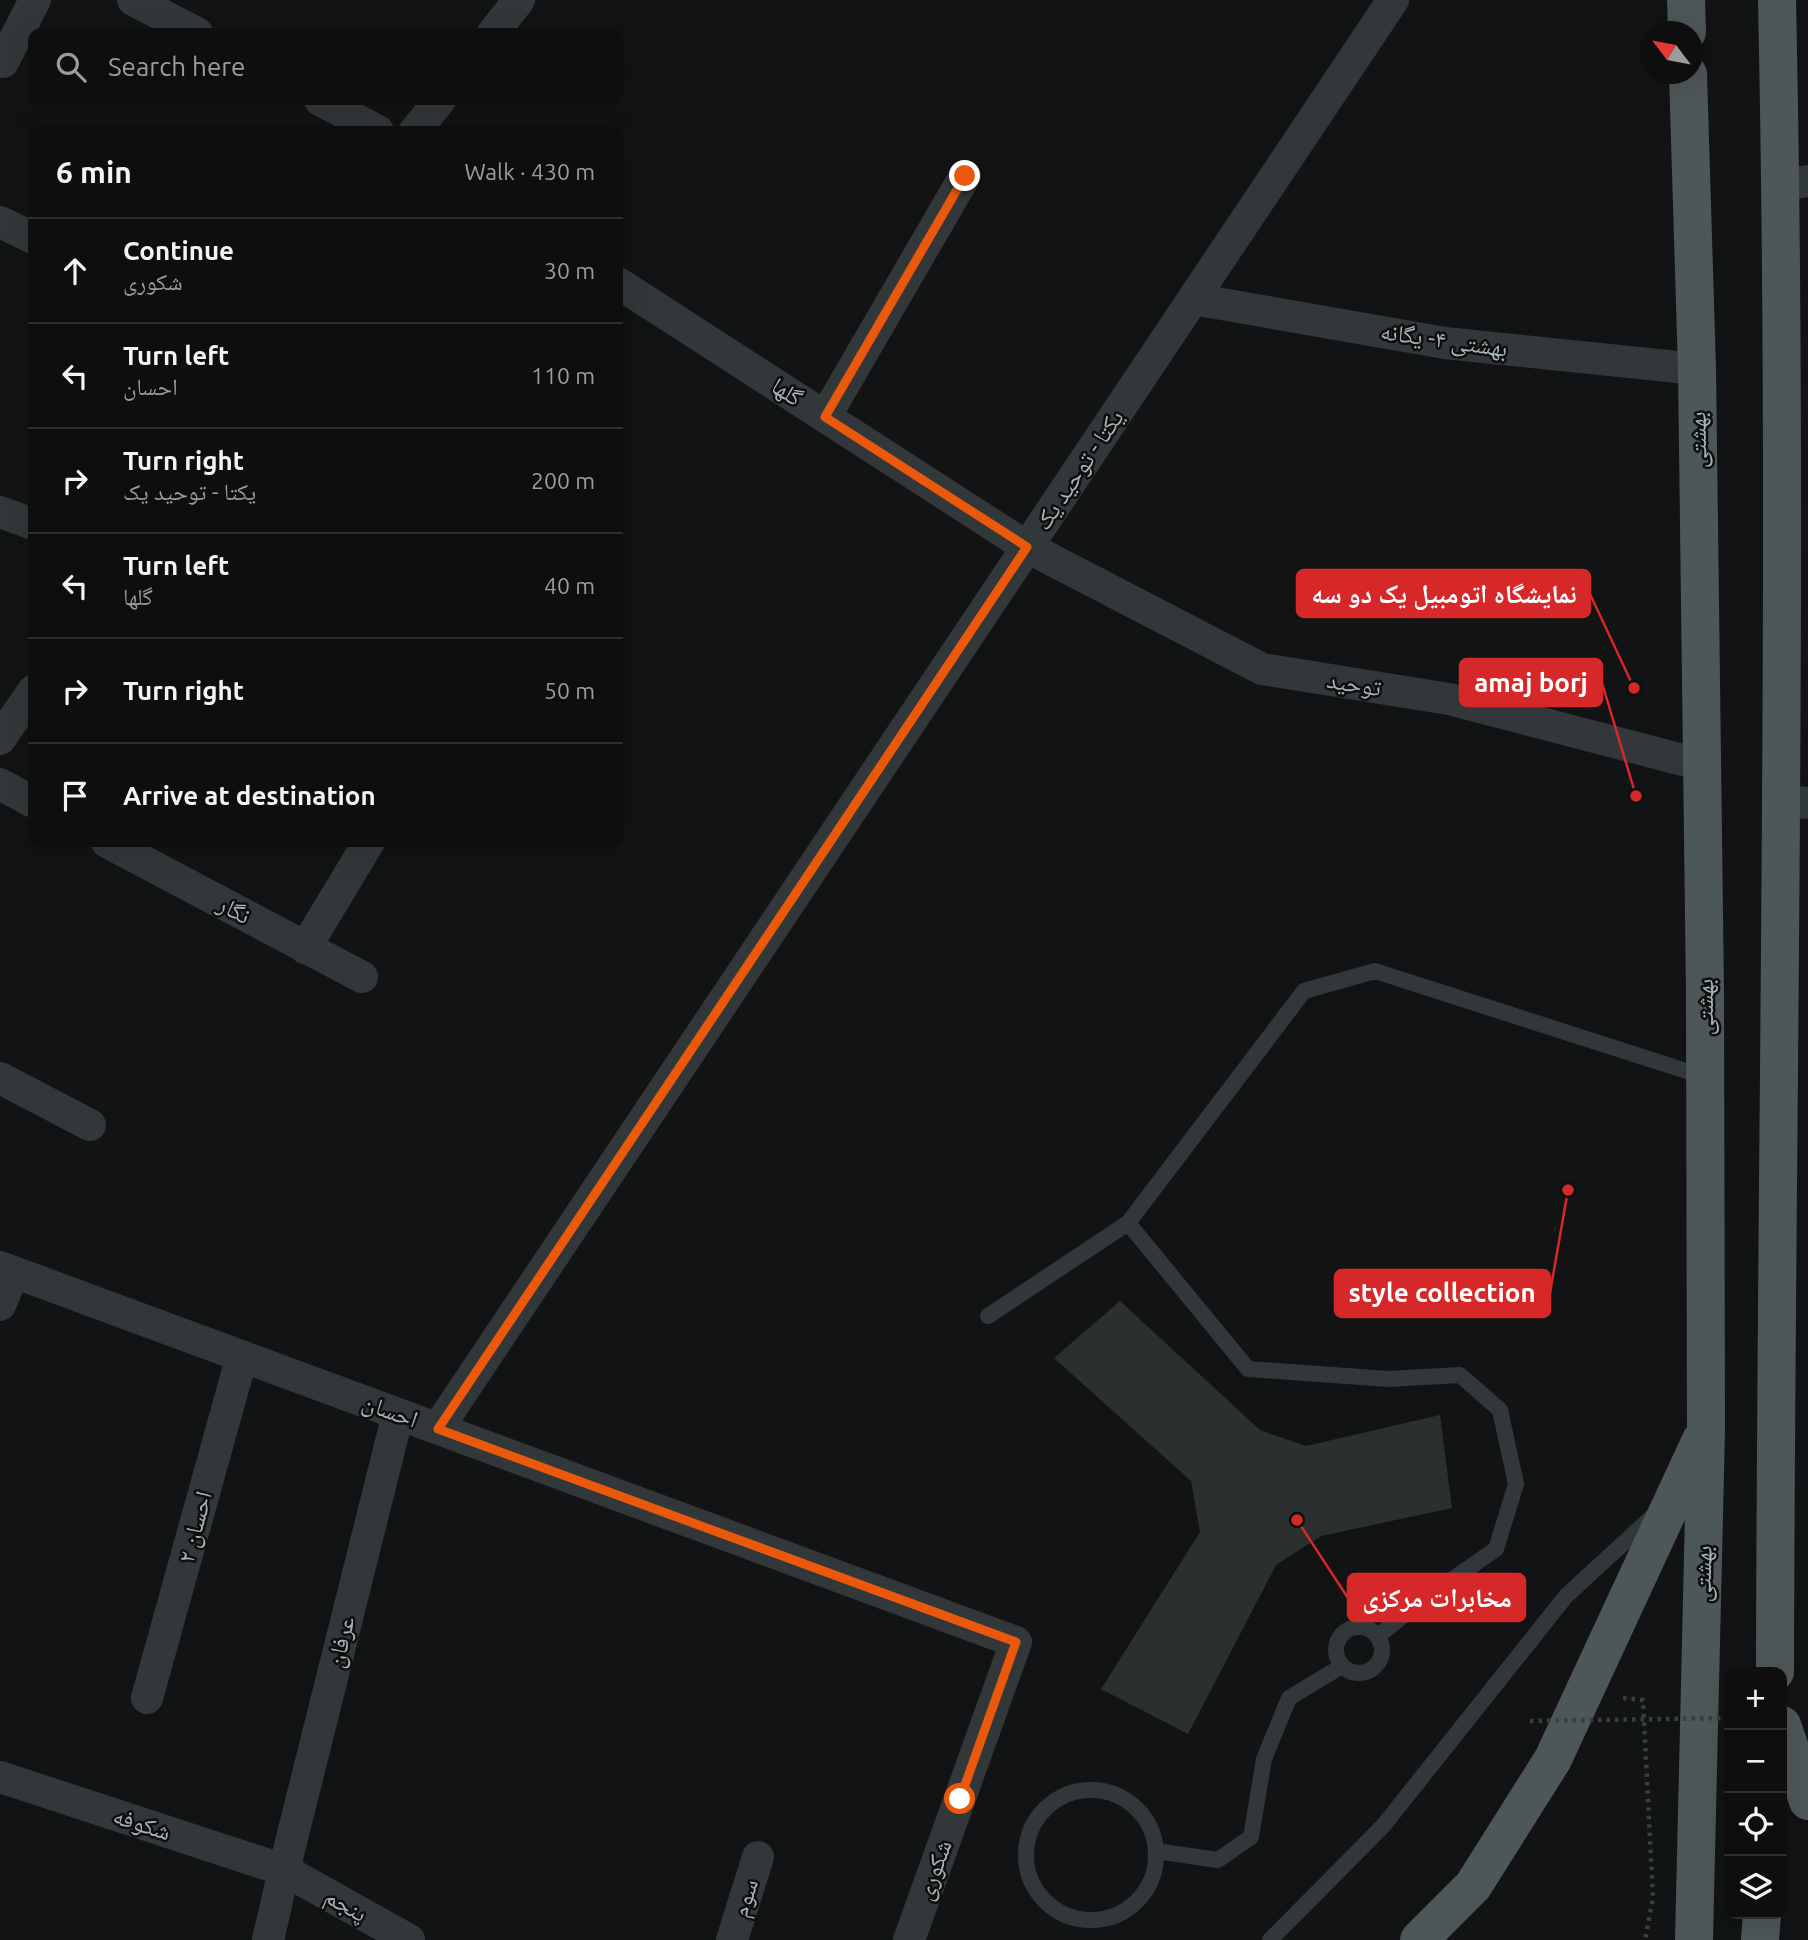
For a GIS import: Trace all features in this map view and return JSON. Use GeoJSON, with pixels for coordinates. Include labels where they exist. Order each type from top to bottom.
{"type":"FeatureCollection","features":[{"type":"Feature","properties":{"kind":"main road"},"geometry":{"type":"LineString","coordinates":[[1686,0],[1687,21]]}},
{"type":"Feature","properties":{"kind":"main road"},"geometry":{"type":"LineString","coordinates":[[1775,1667],[1794,802],[1794,183],[1777,0]]}},
{"type":"Feature","properties":{"kind":"main road","name":"بهشتی"},"geometry":{"type":"LineString","coordinates":[[1688,84],[1697,369],[1705,1077],[1706,1429],[1694,1940]]}},
{"type":"Feature","properties":{"kind":"main road"},"geometry":{"type":"LineString","coordinates":[[1419,1940],[1473,1886],[1553,1759],[1706,1429]]}},
{"type":"Feature","properties":{"kind":"main road"},"geometry":{"type":"LineString","coordinates":[[1784,1730],[1808,1801]]}},
{"type":"Feature","properties":{"kind":"main road"},"geometry":{"type":"LineString","coordinates":[[1760,1940],[1762,1919]]}},
{"type":"Feature","properties":{"kind":"street"},"geometry":{"type":"LineString","coordinates":[[4,62],[35,0]]}},
{"type":"Feature","properties":{"kind":"street"},"geometry":{"type":"LineString","coordinates":[[134,0],[174,9],[192,28]]}},
{"type":"Feature","properties":{"kind":"street"},"geometry":{"type":"LineString","coordinates":[[497,28],[519,0]]}},
{"type":"Feature","properties":{"kind":"street","name":"یکتا - توحید یک"},"geometry":{"type":"LineString","coordinates":[[438,1429],[1393,0]]}},
{"type":"Feature","properties":{"kind":"street"},"geometry":{"type":"LineString","coordinates":[[329,105],[369,126]]}},
{"type":"Feature","properties":{"kind":"street"},"geometry":{"type":"LineString","coordinates":[[419,126],[436,105]]}},
{"type":"Feature","properties":{"kind":"street"},"geometry":{"type":"LineString","coordinates":[[825,417],[965,176]]}},
{"type":"Feature","properties":{"kind":"street"},"geometry":{"type":"LineString","coordinates":[[0,222],[28,236]]}},
{"type":"Feature","properties":{"kind":"street","name":"گلها"},"geometry":{"type":"LineString","coordinates":[[623,286],[1027,547]]}},
{"type":"Feature","properties":{"kind":"street","name":"بهشتی ۴- یگانه"},"geometry":{"type":"LineString","coordinates":[[1193,299],[1445,343],[1697,369]]}},
{"type":"Feature","properties":{"kind":"street"},"geometry":{"type":"LineString","coordinates":[[0,512],[28,522]]}},
{"type":"Feature","properties":{"kind":"street","name":"توحید"},"geometry":{"type":"LineString","coordinates":[[1027,547],[1262,669],[1449,699],[1702,765]]}},
{"type":"Feature","properties":{"kind":"street"},"geometry":{"type":"LineString","coordinates":[[0,739],[28,698]]}},
{"type":"Feature","properties":{"kind":"street"},"geometry":{"type":"LineString","coordinates":[[0,785],[28,799]]}},
{"type":"Feature","properties":{"kind":"street","name":"نگار"},"geometry":{"type":"LineString","coordinates":[[116,847],[362,977]]}},
{"type":"Feature","properties":{"kind":"street"},"geometry":{"type":"LineString","coordinates":[[305,948],[366,847]]}},
{"type":"Feature","properties":{"kind":"street"},"geometry":{"type":"LineString","coordinates":[[0,1078],[90,1125]]}},
{"type":"Feature","properties":{"kind":"street"},"geometry":{"type":"LineString","coordinates":[[0,1305],[7,1269]]}},
{"type":"Feature","properties":{"kind":"street","name":"احسان"},"geometry":{"type":"LineString","coordinates":[[7,1269],[1016,1642]]}},
{"type":"Feature","properties":{"kind":"street","name":"احسان ۲"},"geometry":{"type":"LineString","coordinates":[[147,1698],[242,1356]]}},
{"type":"Feature","properties":{"kind":"street","name":"عرفان"},"geometry":{"type":"LineString","coordinates":[[268,1940],[398,1414]]}},
{"type":"Feature","properties":{"kind":"street","name":"شکوری"},"geometry":{"type":"LineString","coordinates":[[909,1940],[1016,1642]]}},
{"type":"Feature","properties":{"kind":"street","name":"شکوفه"},"geometry":{"type":"LineString","coordinates":[[0,1777],[284,1870]]}},
{"type":"Feature","properties":{"kind":"street","name":"سوم"},"geometry":{"type":"LineString","coordinates":[[732,1940],[758,1857]]}},
{"type":"Feature","properties":{"kind":"street","name":"پنجم"},"geometry":{"type":"LineString","coordinates":[[284,1870],[409,1940]]}},
{"type":"Feature","properties":{"kind":"lane"},"geometry":{"type":"LineString","coordinates":[[988,1316],[1128,1223],[1304,991],[1375,971],[1705,1077]]}},
{"type":"Feature","properties":{"kind":"lane"},"geometry":{"type":"LineString","coordinates":[[1128,1223],[1248,1369],[1388,1379],[1460,1375],[1500,1410],[1516,1485],[1496,1549],[1378,1636]]}},
{"type":"Feature","properties":{"kind":"lane"},"geometry":{"type":"LineString","coordinates":[[1270,1940],[1383,1826],[1566,1596],[1673,1498]]}},
{"type":"Feature","properties":{"kind":"lane"},"geometry":{"type":"LineString","coordinates":[[1366,1627],[1378,1636],[1383,1652],[1377,1666],[1363,1673],[1347,1671],[1342,1666],[1337,1660],[1336,1644],[1344,1632],[1351,1628],[1366,1627]]}},
{"type":"Feature","properties":{"kind":"lane"},"geometry":{"type":"LineString","coordinates":[[1156,1851],[1218,1860],[1251,1837],[1264,1759],[1289,1698],[1342,1666]]}},
{"type":"Feature","properties":{"kind":"lane"},"geometry":{"type":"LineString","coordinates":[[1083,1790],[1104,1790],[1124,1798],[1140,1812],[1152,1830],[1156,1851],[1154,1872],[1145,1893],[1129,1908],[1110,1918],[1088,1921],[1067,1917],[1048,1906],[1034,1889],[1026,1869],[1025,1846],[1032,1825],[1045,1808],[1063,1796],[1083,1790]]}},
{"type":"Feature","properties":{"kind":"path"},"geometry":{"type":"LineString","coordinates":[[1582,1694],[1643,1700],[1653,1898],[1645,1940]]}},
{"type":"Feature","properties":{"kind":"path"},"geometry":{"type":"LineString","coordinates":[[1530,1721],[1724,1718]]}},
{"type":"Feature","properties":{"kind":"building"},"geometry":{"type":"Polygon","coordinates":[[[1120,1301],[1260,1430],[1306,1446],[1440,1415],[1452,1508],[1321,1536],[1276,1565],[1188,1734],[1101,1689],[1200,1532],[1191,1481],[1054,1358],[1120,1301]]]}},
{"type":"Feature","properties":{"kind":"place","name":"نمایشگاه اتومبیل یک دو سه"},"geometry":{"type":"Point","coordinates":[1634,688]}},
{"type":"Feature","properties":{"kind":"place","name":"amaj borj"},"geometry":{"type":"Point","coordinates":[1636,796]}},
{"type":"Feature","properties":{"kind":"place","name":"style collection"},"geometry":{"type":"Point","coordinates":[1568,1190]}},
{"type":"Feature","properties":{"kind":"place","name":"مخابرات مرکزی"},"geometry":{"type":"Point","coordinates":[1297,1520]}},
{"type":"Feature","properties":{"kind":"route"},"geometry":{"type":"LineString","coordinates":[[960,1799],[1016,1642],[438,1429],[1027,547],[825,417],[965,176]]}}]}
